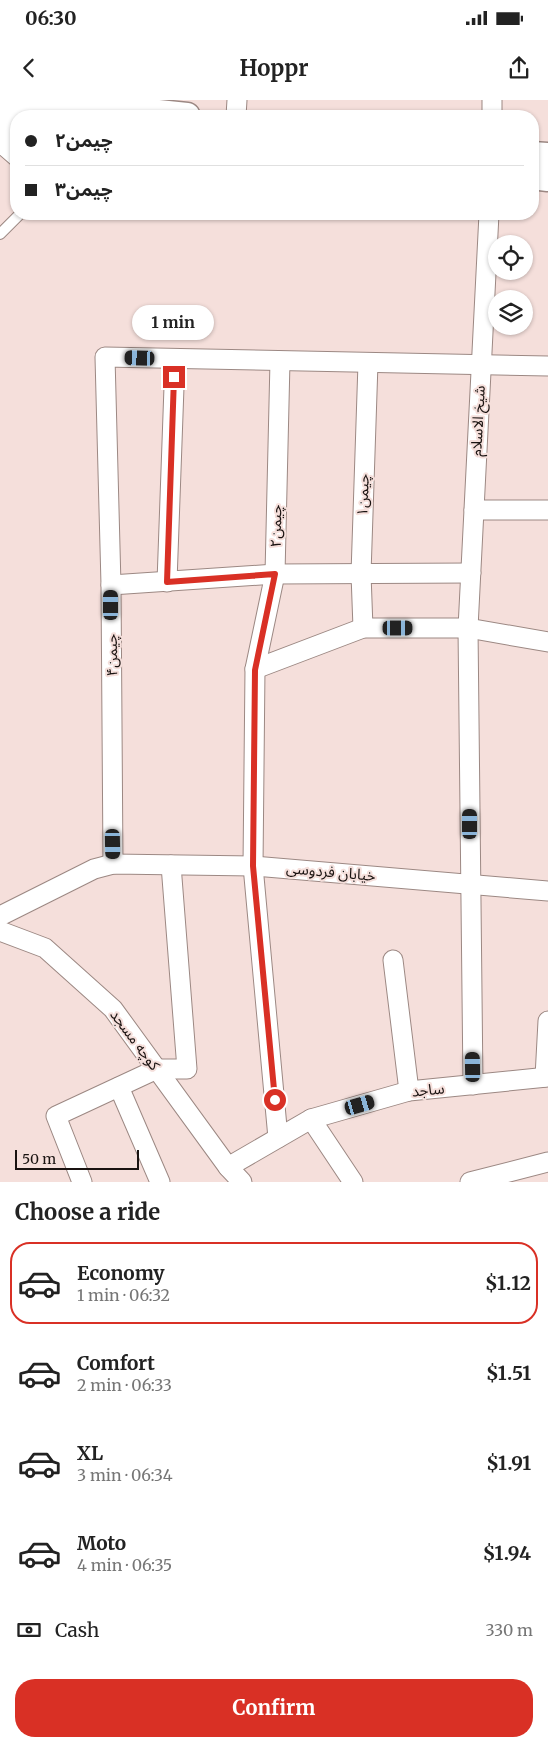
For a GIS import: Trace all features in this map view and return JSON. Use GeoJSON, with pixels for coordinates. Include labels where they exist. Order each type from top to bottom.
{"type":"FeatureCollection","features":[{"type":"Feature","properties":{"kind":"main road"},"geometry":{"type":"LineString","coordinates":[[17,100],[120,104],[154,110]]}},
{"type":"Feature","properties":{"kind":"main road"},"geometry":{"type":"LineString","coordinates":[[0,141],[7,131],[10,112]]}},
{"type":"Feature","properties":{"kind":"street","name":"شیخ الاسلام"},"geometry":{"type":"LineString","coordinates":[[473,1085],[468,628],[488,220]]}},
{"type":"Feature","properties":{"kind":"street","name":"چیمن۴"},"geometry":{"type":"LineString","coordinates":[[114,864],[111,585],[105,357],[175,359]]}},
{"type":"Feature","properties":{"kind":"street"},"geometry":{"type":"LineString","coordinates":[[167,582],[175,359],[548,366]]}},
{"type":"Feature","properties":{"kind":"street","name":"چیمن۲"},"geometry":{"type":"LineString","coordinates":[[278,1138],[253,866],[255,670],[275,574],[280,361]]}},
{"type":"Feature","properties":{"kind":"street","name":"چیمن۱"},"geometry":{"type":"LineString","coordinates":[[363,628],[361,574],[368,363]]}},
{"type":"Feature","properties":{"kind":"street"},"geometry":{"type":"LineString","coordinates":[[474,510],[548,510]]}},
{"type":"Feature","properties":{"kind":"street"},"geometry":{"type":"LineString","coordinates":[[111,585],[275,574],[471,573]]}},
{"type":"Feature","properties":{"kind":"street"},"geometry":{"type":"LineString","coordinates":[[255,670],[363,628],[468,628],[548,642]]}},
{"type":"Feature","properties":{"kind":"street","name":"خیابان فردوسی"},"geometry":{"type":"LineString","coordinates":[[0,916],[94,869],[114,864],[253,866],[548,891]]}},
{"type":"Feature","properties":{"kind":"street"},"geometry":{"type":"LineString","coordinates":[[82,1182],[56,1116],[157,1069],[188,1069],[171,865]]}},
{"type":"Feature","properties":{"kind":"street","name":"کوچه مسجد"},"geometry":{"type":"LineString","coordinates":[[0,931],[45,948],[113,1009],[228,1167],[242,1182]]}},
{"type":"Feature","properties":{"kind":"street"},"geometry":{"type":"LineString","coordinates":[[393,960],[409,1091]]}},
{"type":"Feature","properties":{"kind":"street"},"geometry":{"type":"LineString","coordinates":[[546,1077],[548,1021]]}},
{"type":"Feature","properties":{"kind":"street","name":"ساجد"},"geometry":{"type":"LineString","coordinates":[[228,1167],[311,1119],[409,1091],[546,1077]]}},
{"type":"Feature","properties":{"kind":"street"},"geometry":{"type":"LineString","coordinates":[[119,1087],[160,1182]]}},
{"type":"Feature","properties":{"kind":"street"},"geometry":{"type":"LineString","coordinates":[[311,1119],[353,1182]]}},
{"type":"Feature","properties":{"kind":"street"},"geometry":{"type":"LineString","coordinates":[[470,1182],[493,1179],[548,1162]]}},
{"type":"Feature","properties":{"kind":"lane"},"geometry":{"type":"LineString","coordinates":[[0,148],[10,157]]}},
{"type":"Feature","properties":{"kind":"lane"},"geometry":{"type":"LineString","coordinates":[[0,234],[14,220]]}},
{"type":"Feature","properties":{"kind":"route"},"geometry":{"type":"LineString","coordinates":[[174,377],[167,582],[275,574],[255,670],[253,866],[275,1100]]}}]}
